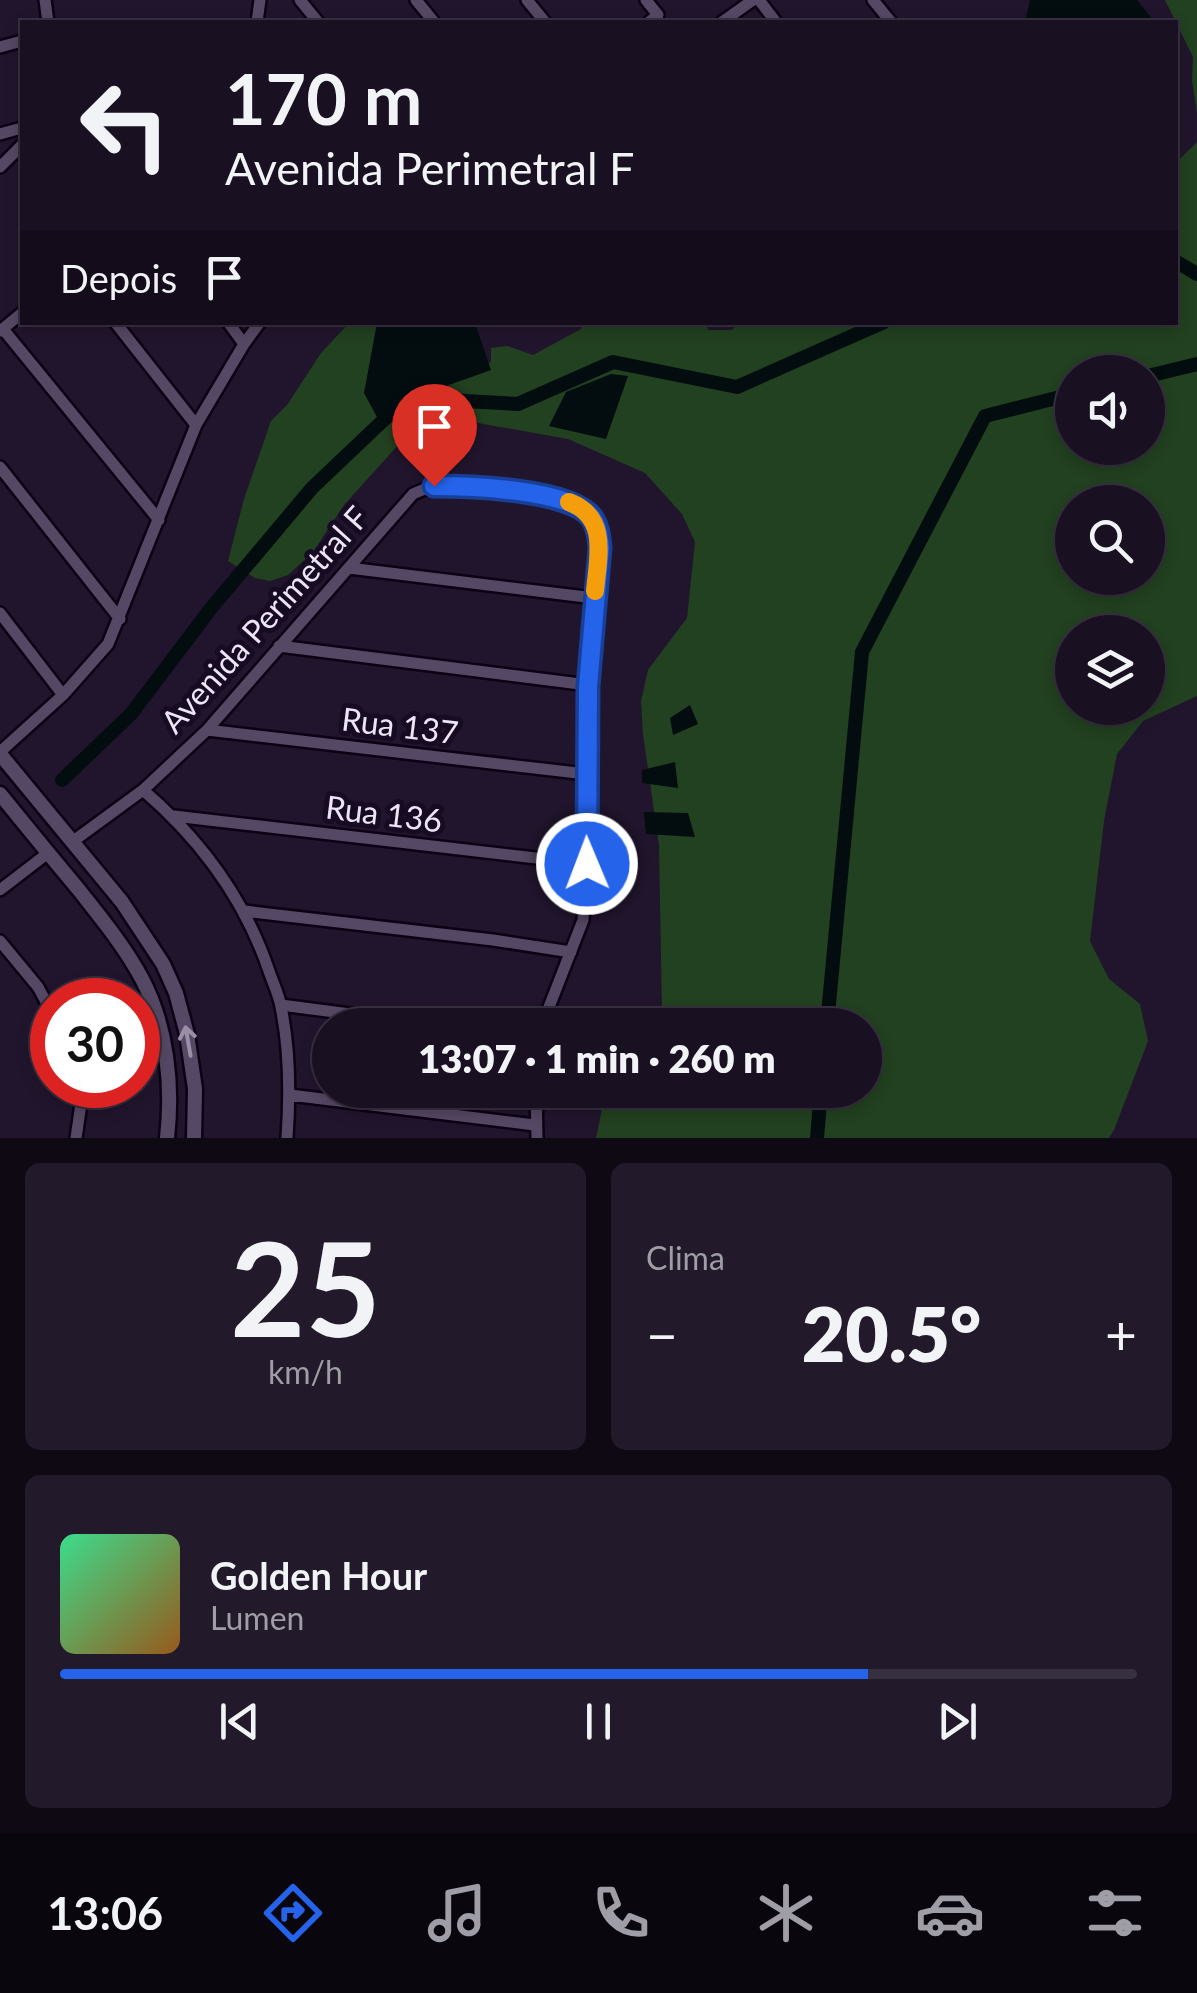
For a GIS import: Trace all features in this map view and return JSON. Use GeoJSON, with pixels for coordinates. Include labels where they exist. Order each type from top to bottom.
{"type":"FeatureCollection","features":[{"type":"Feature","properties":{"kind":"street"},"geometry":{"type":"LineString","coordinates":[[300,0],[316,20]]}},
{"type":"Feature","properties":{"kind":"street"},"geometry":{"type":"LineString","coordinates":[[416,0],[432,20]]}},
{"type":"Feature","properties":{"kind":"street"},"geometry":{"type":"LineString","coordinates":[[527,0],[543,20]]}},
{"type":"Feature","properties":{"kind":"street"},"geometry":{"type":"LineString","coordinates":[[646,0],[658,15],[651,20]]}},
{"type":"Feature","properties":{"kind":"street"},"geometry":{"type":"LineString","coordinates":[[725,20],[756,0],[774,20]]}},
{"type":"Feature","properties":{"kind":"street"},"geometry":{"type":"LineString","coordinates":[[874,0],[890,20]]}},
{"type":"Feature","properties":{"kind":"street"},"geometry":{"type":"LineString","coordinates":[[0,168],[20,146]]}},
{"type":"Feature","properties":{"kind":"street"},"geometry":{"type":"LineString","coordinates":[[117,325],[196,425]]}},
{"type":"Feature","properties":{"kind":"street"},"geometry":{"type":"LineString","coordinates":[[230,325],[244,344]]}},
{"type":"Feature","properties":{"kind":"street"},"geometry":{"type":"LineString","coordinates":[[194,1138],[195,1089],[187,1034],[163,964],[122,902],[0,753],[63,695],[108,644],[196,425],[258,325]]}},
{"type":"Feature","properties":{"kind":"street"},"geometry":{"type":"LineString","coordinates":[[2,330],[159,520]]}},
{"type":"Feature","properties":{"kind":"street"},"geometry":{"type":"LineString","coordinates":[[0,467],[120,619]]}},
{"type":"Feature","properties":{"kind":"street","name":"Avenida Perimetral F"},"geometry":{"type":"LineString","coordinates":[[72,842],[143,790],[207,730],[413,494],[434,486],[461,486],[556,497],[591,516],[600,548],[588,686],[583,920],[549,1008]]}},
{"type":"Feature","properties":{"kind":"street"},"geometry":{"type":"LineString","coordinates":[[349,568],[594,598]]}},
{"type":"Feature","properties":{"kind":"street"},"geometry":{"type":"LineString","coordinates":[[0,613],[63,695]]}},
{"type":"Feature","properties":{"kind":"street"},"geometry":{"type":"LineString","coordinates":[[278,646],[588,686]]}},
{"type":"Feature","properties":{"kind":"street","name":"Rua 137"},"geometry":{"type":"LineString","coordinates":[[207,730],[586,774]]}},
{"type":"Feature","properties":{"kind":"street"},"geometry":{"type":"LineString","coordinates":[[143,790],[174,816],[213,865],[244,911],[265,958],[281,1005],[290,1095],[287,1138]]}},
{"type":"Feature","properties":{"kind":"street"},"geometry":{"type":"LineString","coordinates":[[0,794],[101,919],[143,980],[158,1018],[170,1082],[167,1138]]}},
{"type":"Feature","properties":{"kind":"street","name":"Rua 136"},"geometry":{"type":"LineString","coordinates":[[174,816],[587,864]]}},
{"type":"Feature","properties":{"kind":"street"},"geometry":{"type":"LineString","coordinates":[[0,890],[48,853]]}},
{"type":"Feature","properties":{"kind":"street"},"geometry":{"type":"LineString","coordinates":[[101,919],[122,902]]}},
{"type":"Feature","properties":{"kind":"street"},"geometry":{"type":"LineString","coordinates":[[244,911],[570,952]]}},
{"type":"Feature","properties":{"kind":"street"},"geometry":{"type":"LineString","coordinates":[[0,941],[31,978]]}},
{"type":"Feature","properties":{"kind":"street"},"geometry":{"type":"LineString","coordinates":[[281,1005],[312,1009]]}},
{"type":"Feature","properties":{"kind":"street"},"geometry":{"type":"LineString","coordinates":[[290,1095],[536,1132]]}},
{"type":"Feature","properties":{"kind":"street"},"geometry":{"type":"LineString","coordinates":[[76,1138],[80,1108]]}},
{"type":"Feature","properties":{"kind":"green space"},"geometry":{"type":"Polygon","coordinates":[[[1165,0],[1197,0],[1197,113],[1193,57],[1165,0]]]}},
{"type":"Feature","properties":{"kind":"green space"},"geometry":{"type":"Polygon","coordinates":[[[1197,142],[1197,696],[1165,711],[1165,615],[1055,615],[1055,725],[1140,725],[1117,754],[1104,821],[1090,941],[1109,979],[1140,1004],[1148,1041],[1109,1138],[596,1138],[602,1108],[882,1108],[882,1008],[662,1008],[659,845],[641,701],[648,670],[687,618],[695,542],[682,514],[645,473],[568,439],[444,417],[399,444],[344,505],[313,552],[288,575],[270,581],[255,578],[228,561],[271,421],[287,405],[321,353],[347,325],[439,325],[469,372],[491,362],[491,348],[507,346],[533,355],[582,325],[707,325],[708,330],[732,330],[736,325],[1178,325],[1178,161],[1197,142]]]}},
{"type":"Feature","properties":{"kind":"shaded area"},"geometry":{"type":"Polygon","coordinates":[[[1030,0],[1137,0],[1153,20],[1025,20],[1030,0]]]}},
{"type":"Feature","properties":{"kind":"shaded area"},"geometry":{"type":"Polygon","coordinates":[[[377,325],[476,325],[491,370],[449,385],[383,428],[364,393],[377,325]]]}},
{"type":"Feature","properties":{"kind":"shaded area"},"geometry":{"type":"Polygon","coordinates":[[[611,374],[628,376],[606,439],[549,426],[566,392],[611,374]]]}},
{"type":"Feature","properties":{"kind":"shaded area"},"geometry":{"type":"Polygon","coordinates":[[[690,705],[698,724],[673,735],[670,718],[690,705]]]}},
{"type":"Feature","properties":{"kind":"shaded area"},"geometry":{"type":"Polygon","coordinates":[[[675,762],[678,788],[642,783],[642,770],[675,762]]]}},
{"type":"Feature","properties":{"kind":"shaded area"},"geometry":{"type":"Polygon","coordinates":[[[644,812],[688,813],[695,837],[646,834],[644,812]]]}},
{"type":"Feature","properties":{"kind":"waterway"},"geometry":{"type":"LineString","coordinates":[[1178,263],[1197,274]]}},
{"type":"Feature","properties":{"kind":"waterway"},"geometry":{"type":"LineString","coordinates":[[412,398],[518,404],[613,362],[737,387],[877,325]]}},
{"type":"Feature","properties":{"kind":"waterway"},"geometry":{"type":"LineString","coordinates":[[1165,372],[1197,364]]}},
{"type":"Feature","properties":{"kind":"waterway"},"geometry":{"type":"LineString","coordinates":[[829,1008],[862,652],[985,416],[1055,398]]}},
{"type":"Feature","properties":{"kind":"waterway"},"geometry":{"type":"LineString","coordinates":[[62,780],[131,714],[212,607],[312,488],[391,413]]}},
{"type":"Feature","properties":{"kind":"waterway"},"geometry":{"type":"LineString","coordinates":[[817,1138],[820,1108]]}},
{"type":"Feature","properties":{"kind":"slow traffic"},"geometry":{"type":"LineString","coordinates":[[569,502],[591,516],[598,531],[595,591]]}},
{"type":"Feature","properties":{"kind":"route"},"geometry":{"type":"LineString","coordinates":[[434,486],[556,497],[591,516],[598,531],[600,548],[588,686],[587,864]]}}]}
